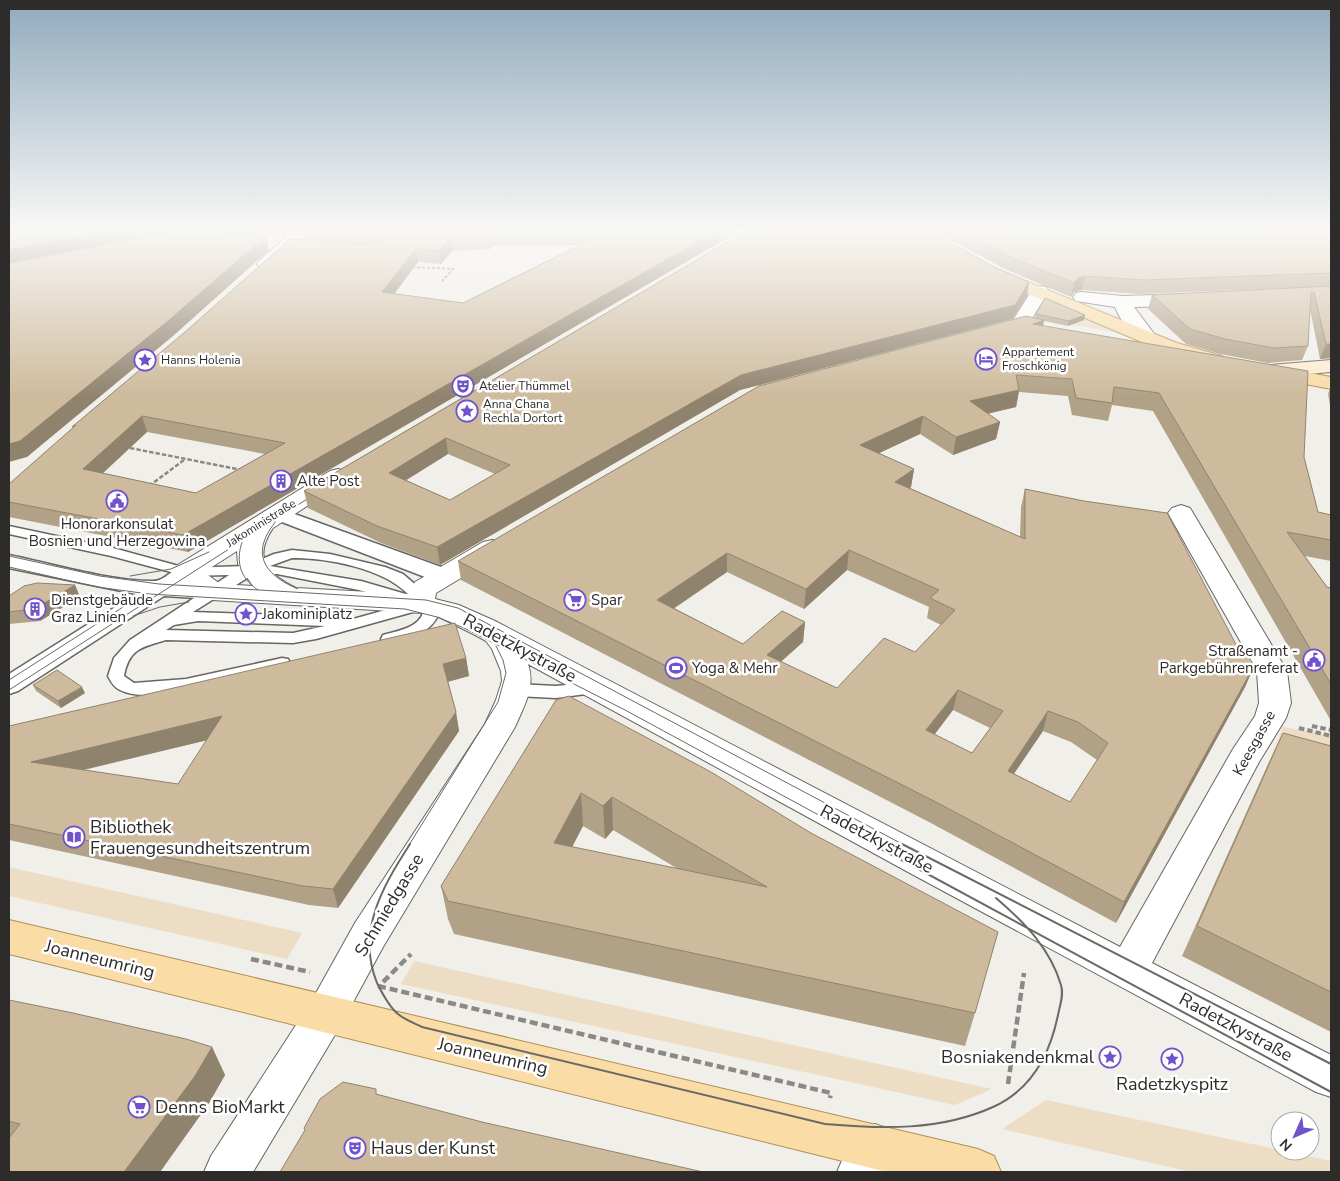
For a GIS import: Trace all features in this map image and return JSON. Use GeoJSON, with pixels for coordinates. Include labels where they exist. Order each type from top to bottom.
{"type":"FeatureCollection","features":[{"type":"Feature","properties":{"kind":"main road"},"geometry":{"type":"LineString","coordinates":[[1027,286],[1170,347],[1240,366],[1331,384]]}},
{"type":"Feature","properties":{"kind":"main road"},"geometry":{"type":"LineString","coordinates":[[1269,371],[1331,366]]}},
{"type":"Feature","properties":{"kind":"main road","name":"Joanneumring"},"geometry":{"type":"LineString","coordinates":[[9,937],[325,1015],[868,1160],[978,1172]]}},
{"type":"Feature","properties":{"kind":"street"},"geometry":{"type":"LineString","coordinates":[[1024,327],[1022,320],[1040,291]]}},
{"type":"Feature","properties":{"kind":"street"},"geometry":{"type":"LineString","coordinates":[[1082,297],[1123,302],[1208,300]]}},
{"type":"Feature","properties":{"kind":"street"},"geometry":{"type":"LineString","coordinates":[[1123,302],[1126,312],[1145,335]]}},
{"type":"Feature","properties":{"kind":"street"},"geometry":{"type":"LineString","coordinates":[[1114,344],[1170,347]]}},
{"type":"Feature","properties":{"kind":"street","name":"Jakoministraße"},"geometry":{"type":"LineString","coordinates":[[156,590],[275,520],[353,467]]}},
{"type":"Feature","properties":{"kind":"street","name":"Keesgasse"},"geometry":{"type":"LineString","coordinates":[[1127,970],[1270,718],[1276,703],[1272,671],[1181,513]]}},
{"type":"Feature","properties":{"kind":"street"},"geometry":{"type":"LineString","coordinates":[[290,596],[241,570],[275,520],[423,588]]}},
{"type":"Feature","properties":{"kind":"street"},"geometry":{"type":"LineString","coordinates":[[9,562],[102,582],[156,590],[290,596],[423,588],[514,534]]}},
{"type":"Feature","properties":{"kind":"street"},"geometry":{"type":"LineString","coordinates":[[186,572],[210,591]]}},
{"type":"Feature","properties":{"kind":"street","name":"Radetzkystraße"},"geometry":{"type":"LineString","coordinates":[[423,588],[449,611],[485,628],[920,862],[1331,1077]]}},
{"type":"Feature","properties":{"kind":"street"},"geometry":{"type":"LineString","coordinates":[[9,685],[156,590]]}},
{"type":"Feature","properties":{"kind":"street","name":"Schmiedgasse"},"geometry":{"type":"LineString","coordinates":[[227,1172],[325,1015],[369,935],[499,727],[516,690],[518,675],[516,667],[485,628]]}},
{"type":"Feature","properties":{"kind":"lane"},"geometry":{"type":"LineString","coordinates":[[9,530],[113,552],[186,572],[277,570],[361,586],[423,588]]}},
{"type":"Feature","properties":{"kind":"lane"},"geometry":{"type":"LineString","coordinates":[[299,659],[171,687],[134,689],[120,682],[116,676],[120,661],[134,646],[210,591],[241,570],[285,555],[297,554],[331,558],[395,574],[406,582],[423,588]]}},
{"type":"Feature","properties":{"kind":"lane"},"geometry":{"type":"LineString","coordinates":[[210,591],[241,570]]}},
{"type":"Feature","properties":{"kind":"lane"},"geometry":{"type":"LineString","coordinates":[[134,646],[165,635],[293,638],[316,634],[363,620],[423,588]]}},
{"type":"Feature","properties":{"kind":"lane"},"geometry":{"type":"LineString","coordinates":[[389,640],[427,623],[431,613],[423,588]]}},
{"type":"Feature","properties":{"kind":"lane"},"geometry":{"type":"LineString","coordinates":[[164,624],[181,618],[198,616],[327,622],[363,620]]}},
{"type":"Feature","properties":{"kind":"lane"},"geometry":{"type":"LineString","coordinates":[[371,643],[452,625],[485,628]]}},
{"type":"Feature","properties":{"kind":"lane"},"geometry":{"type":"LineString","coordinates":[[516,690],[556,692],[596,688]]}},
{"type":"Feature","properties":{"kind":"path"},"geometry":{"type":"LineString","coordinates":[[130,448],[246,470]]}},
{"type":"Feature","properties":{"kind":"path"},"geometry":{"type":"LineString","coordinates":[[144,490],[185,459]]}},
{"type":"Feature","properties":{"kind":"path"},"geometry":{"type":"LineString","coordinates":[[1312,726],[1331,730]]}},
{"type":"Feature","properties":{"kind":"path"},"geometry":{"type":"LineString","coordinates":[[1308,730],[1331,736]]}},
{"type":"Feature","properties":{"kind":"path"},"geometry":{"type":"LineString","coordinates":[[411,954],[379,986],[561,1031],[831,1093],[828,1108]]}},
{"type":"Feature","properties":{"kind":"path"},"geometry":{"type":"LineString","coordinates":[[1008,1084],[1024,973]]}},
{"type":"Feature","properties":{"kind":"shaded area"},"geometry":{"type":"Polygon","coordinates":[[[1065,315],[1079,322],[1089,318],[1130,335],[1067,324],[1065,315]]]}},
{"type":"Feature","properties":{"kind":"shaded area"},"geometry":{"type":"Polygon","coordinates":[[[1283,727],[1331,735],[1331,781],[1268,764],[1283,727]]]}},
{"type":"Feature","properties":{"kind":"shaded area"},"geometry":{"type":"Polygon","coordinates":[[[9,867],[302,933],[287,959],[9,896],[9,867]]]}},
{"type":"Feature","properties":{"kind":"shaded area"},"geometry":{"type":"Polygon","coordinates":[[[414,961],[992,1089],[955,1105],[401,984],[414,961]]]}},
{"type":"Feature","properties":{"kind":"shaded area"},"geometry":{"type":"Polygon","coordinates":[[[1046,1100],[1270,1148],[1270,1161],[1320,1161],[1320,1159],[1331,1161],[1331,1172],[1191,1172],[1002,1129],[1046,1100]]]}},
{"type":"Feature","properties":{"kind":"building"},"geometry":{"type":"Polygon","coordinates":[[[9,286],[208,286],[20,441],[9,444],[9,286]]]}},
{"type":"Feature","properties":{"kind":"building"},"geometry":{"type":"Polygon","coordinates":[[[237,286],[387,286],[382,292],[463,303],[497,286],[620,286],[183,535],[9,502],[9,484],[76,425],[72,427],[237,286]],[[142,416],[83,469],[196,493],[285,443],[142,416]]]}},
{"type":"Feature","properties":{"kind":"building"},"geometry":{"type":"Polygon","coordinates":[[[652,286],[1026,286],[1015,305],[741,375],[437,547],[377,526],[304,491],[652,286]],[[446,438],[389,473],[450,500],[510,465],[446,438]]]}},
{"type":"Feature","properties":{"kind":"building"},"geometry":{"type":"Polygon","coordinates":[[[1331,286],[1331,344],[1326,344],[1314,292],[1311,293],[1308,346],[1274,348],[1225,339],[1190,329],[1152,295],[1331,286]]]}},
{"type":"Feature","properties":{"kind":"building"},"geometry":{"type":"Polygon","coordinates":[[[1045,298],[1085,315],[1069,321],[1036,314],[1045,298]]]}},
{"type":"Feature","properties":{"kind":"building"},"geometry":{"type":"Polygon","coordinates":[[[1026,316],[1044,320],[1033,324],[1308,371],[1304,457],[1318,512],[1331,515],[1331,540],[1287,532],[1327,587],[1331,588],[1331,684],[1159,393],[1114,387],[1112,403],[1076,398],[1072,379],[1016,375],[1019,390],[970,401],[1000,422],[956,437],[923,416],[860,445],[914,469],[895,482],[1025,539],[1025,489],[1084,501],[1167,513],[1241,654],[1248,655],[1254,666],[1124,902],[934,801],[458,561],[759,386],[1026,316]],[[849,550],[806,589],[727,553],[657,600],[743,644],[782,611],[805,622],[767,655],[837,688],[884,638],[915,652],[955,610],[930,598],[939,590],[849,550]],[[958,690],[926,730],[972,753],[1003,711],[958,690]],[[1048,711],[1008,771],[1070,802],[1108,743],[1078,722],[1048,711]]]}},
{"type":"Feature","properties":{"kind":"building"},"geometry":{"type":"Polygon","coordinates":[[[37,583],[75,585],[34,609],[9,612],[9,596],[24,586],[37,583]]]}},
{"type":"Feature","properties":{"kind":"building"},"geometry":{"type":"Polygon","coordinates":[[[455,623],[466,658],[443,664],[456,712],[333,889],[303,886],[9,824],[9,726],[455,623]],[[222,716],[31,762],[178,784],[222,716]]]}},
{"type":"Feature","properties":{"kind":"building"},"geometry":{"type":"Polygon","coordinates":[[[57,670],[82,687],[58,701],[33,685],[57,670]]]}},
{"type":"Feature","properties":{"kind":"building"},"geometry":{"type":"Polygon","coordinates":[[[569,696],[711,772],[811,833],[998,932],[975,1013],[448,901],[441,886],[556,700],[569,696]],[[581,793],[554,843],[767,887],[612,797],[603,806],[581,793]]]}},
{"type":"Feature","properties":{"kind":"building"},"geometry":{"type":"Polygon","coordinates":[[[1283,733],[1331,746],[1331,992],[1197,926],[1283,733]]]}},
{"type":"Feature","properties":{"kind":"building"},"geometry":{"type":"Polygon","coordinates":[[[9,1000],[186,1039],[212,1047],[195,1076],[124,1172],[9,1172],[9,1138],[20,1124],[9,1121],[9,1000]]]}},
{"type":"Feature","properties":{"kind":"building"},"geometry":{"type":"Polygon","coordinates":[[[343,1082],[376,1089],[376,1094],[482,1122],[703,1172],[280,1172],[305,1130],[304,1128],[320,1099],[343,1082]]]}},
{"type":"Feature","properties":{"kind":"tram line"},"geometry":{"type":"LineString","coordinates":[[243,540],[318,492]]}},
{"type":"Feature","properties":{"kind":"tram line"},"geometry":{"type":"LineString","coordinates":[[277,520],[264,542],[262,552],[264,561],[268,569],[276,576],[298,589]]}},
{"type":"Feature","properties":{"kind":"tram line"},"geometry":{"type":"LineString","coordinates":[[173,585],[243,540]]}},
{"type":"Feature","properties":{"kind":"tram line"},"geometry":{"type":"LineString","coordinates":[[243,540],[239,560],[242,573],[251,585],[258,590]]}},
{"type":"Feature","properties":{"kind":"tram line"},"geometry":{"type":"LineString","coordinates":[[130,576],[171,569],[209,552]]}},
{"type":"Feature","properties":{"kind":"tram line"},"geometry":{"type":"LineString","coordinates":[[9,556],[100,576],[173,585]]}},
{"type":"Feature","properties":{"kind":"tram line"},"geometry":{"type":"LineString","coordinates":[[9,567],[97,587],[144,593]]}},
{"type":"Feature","properties":{"kind":"tram line"},"geometry":{"type":"LineString","coordinates":[[158,595],[173,585]]}},
{"type":"Feature","properties":{"kind":"tram line"},"geometry":{"type":"LineString","coordinates":[[173,585],[258,590]]}},
{"type":"Feature","properties":{"kind":"tram line"},"geometry":{"type":"LineString","coordinates":[[258,590],[426,600],[458,608],[904,845]]}},
{"type":"Feature","properties":{"kind":"tram line"},"geometry":{"type":"LineString","coordinates":[[9,680],[144,593]]}},
{"type":"Feature","properties":{"kind":"tram line"},"geometry":{"type":"LineString","coordinates":[[144,593],[158,595]]}},
{"type":"Feature","properties":{"kind":"tram line"},"geometry":{"type":"LineString","coordinates":[[9,690],[158,595]]}},
{"type":"Feature","properties":{"kind":"tram line"},"geometry":{"type":"LineString","coordinates":[[158,595],[405,609],[437,617],[464,628],[625,710],[874,845]]}},
{"type":"Feature","properties":{"kind":"tram line"},"geometry":{"type":"LineString","coordinates":[[133,616],[160,607],[189,602]]}},
{"type":"Feature","properties":{"kind":"tram line"},"geometry":{"type":"LineString","coordinates":[[409,845],[498,702],[506,673],[503,660],[496,646]]}},
{"type":"Feature","properties":{"kind":"tram line"},"geometry":{"type":"LineString","coordinates":[[410,844],[382,893],[371,927],[370,945],[371,964],[377,983],[389,1004],[401,1016],[422,1027],[825,1124],[868,1127],[932,1124],[973,1115],[993,1107],[1018,1091],[1028,1081],[1044,1057],[1050,1043],[1062,996],[1061,985],[1050,959],[1028,928]]}},
{"type":"Feature","properties":{"kind":"tram line"},"geometry":{"type":"LineString","coordinates":[[872,844],[1028,928]]}},
{"type":"Feature","properties":{"kind":"tram line"},"geometry":{"type":"LineString","coordinates":[[902,844],[1331,1064]]}},
{"type":"Feature","properties":{"kind":"tram line"},"geometry":{"type":"LineString","coordinates":[[996,898],[1028,928]]}},
{"type":"Feature","properties":{"kind":"tram line"},"geometry":{"type":"LineString","coordinates":[[1028,928],[1331,1092]]}},
{"type":"Feature","properties":{"kind":"place","name":"Appartement Froschkönig"},"geometry":{"type":"Point","coordinates":[986,359]}},
{"type":"Feature","properties":{"kind":"place","name":"Hanns Holenia"},"geometry":{"type":"Point","coordinates":[145,360]}},
{"type":"Feature","properties":{"kind":"place","name":"Atelier Thümmel"},"geometry":{"type":"Point","coordinates":[463,386]}},
{"type":"Feature","properties":{"kind":"place","name":"Anna Chana Rechla Dortort"},"geometry":{"type":"Point","coordinates":[467,411]}},
{"type":"Feature","properties":{"kind":"place","name":"Alte Post"},"geometry":{"type":"Point","coordinates":[281,481]}},
{"type":"Feature","properties":{"kind":"place","name":"Honorarkonsulat Bosnien und Herzegowina"},"geometry":{"type":"Point","coordinates":[117,501]}},
{"type":"Feature","properties":{"kind":"place","name":"Spar"},"geometry":{"type":"Point","coordinates":[575,600]}},
{"type":"Feature","properties":{"kind":"place","name":"Dienstgebäude Graz Linien"},"geometry":{"type":"Point","coordinates":[35,609]}},
{"type":"Feature","properties":{"kind":"place","name":"Jakominiplatz"},"geometry":{"type":"Point","coordinates":[246,614]}},
{"type":"Feature","properties":{"kind":"place","name":"Straßenamt - Parkgebührenreferat"},"geometry":{"type":"Point","coordinates":[1314,660]}},
{"type":"Feature","properties":{"kind":"place","name":"Yoga & Mehr"},"geometry":{"type":"Point","coordinates":[676,668]}},
{"type":"Feature","properties":{"kind":"place","name":"Bibliothek Frauengesundheitszentrum"},"geometry":{"type":"Point","coordinates":[74,837]}},
{"type":"Feature","properties":{"kind":"place","name":"Bosniakendenkmal"},"geometry":{"type":"Point","coordinates":[1110,1057]}},
{"type":"Feature","properties":{"kind":"place","name":"Radetzkyspitz"},"geometry":{"type":"Point","coordinates":[1172,1059]}},
{"type":"Feature","properties":{"kind":"place","name":"Denns BioMarkt"},"geometry":{"type":"Point","coordinates":[139,1107]}},
{"type":"Feature","properties":{"kind":"place","name":"Haus der Kunst"},"geometry":{"type":"Point","coordinates":[355,1148]}}]}
